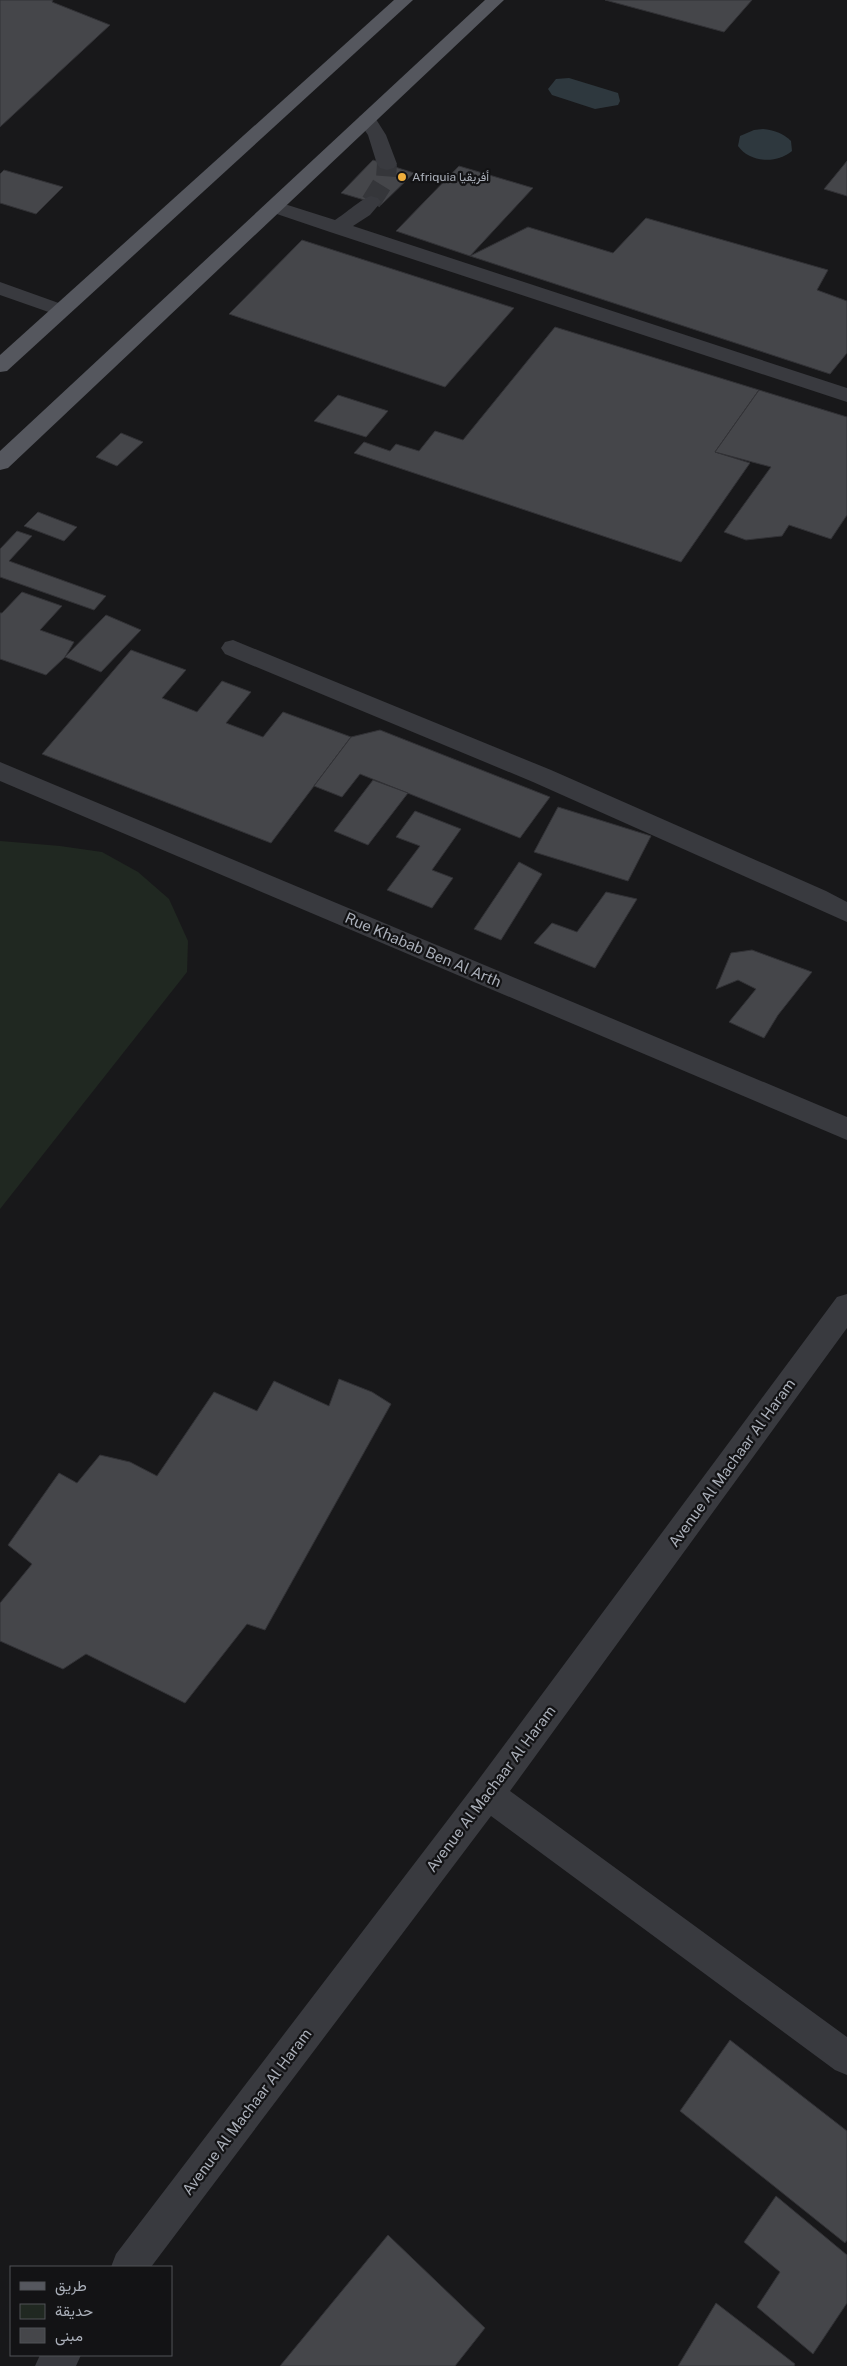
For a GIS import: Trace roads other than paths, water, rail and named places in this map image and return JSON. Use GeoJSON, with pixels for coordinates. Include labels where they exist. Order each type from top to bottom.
{"type":"FeatureCollection","features":[{"type":"Feature","properties":{"kind":"main road"},"geometry":{"type":"LineString","coordinates":[[0,366],[404,0]]}},
{"type":"Feature","properties":{"kind":"main road"},"geometry":{"type":"LineString","coordinates":[[0,463],[495,0]]}},
{"type":"Feature","properties":{"kind":"street"},"geometry":{"type":"LineString","coordinates":[[367,120],[377,135],[387,164]]}},
{"type":"Feature","properties":{"kind":"street"},"geometry":{"type":"LineString","coordinates":[[337,228],[363,211],[371,202]]}},
{"type":"Feature","properties":{"kind":"street"},"geometry":{"type":"LineString","coordinates":[[274,207],[847,395]]}},
{"type":"Feature","properties":{"kind":"street"},"geometry":{"type":"LineString","coordinates":[[0,288],[60,310]]}},
{"type":"Feature","properties":{"kind":"street"},"geometry":{"type":"LineString","coordinates":[[234,648],[542,776],[847,913]]}},
{"type":"Feature","properties":{"kind":"street","name":"Rue Khabab Ben Al Arth"},"geometry":{"type":"LineString","coordinates":[[0,771],[847,1129]]}},
{"type":"Feature","properties":{"kind":"street","name":"Avenue Al Machaar Al Haram"},"geometry":{"type":"LineString","coordinates":[[130,2266],[488,1794],[847,1306]]}},
{"type":"Feature","properties":{"kind":"street"},"geometry":{"type":"LineString","coordinates":[[488,1794],[847,2058]]}},
{"type":"Feature","properties":{"kind":"tunnel"},"geometry":{"type":"LineString","coordinates":[[371,202],[386,178],[387,164]]}},
{"type":"Feature","properties":{"kind":"place","name":"Afriquia أفريقيا"},"geometry":{"type":"Point","coordinates":[402,177]}}]}
